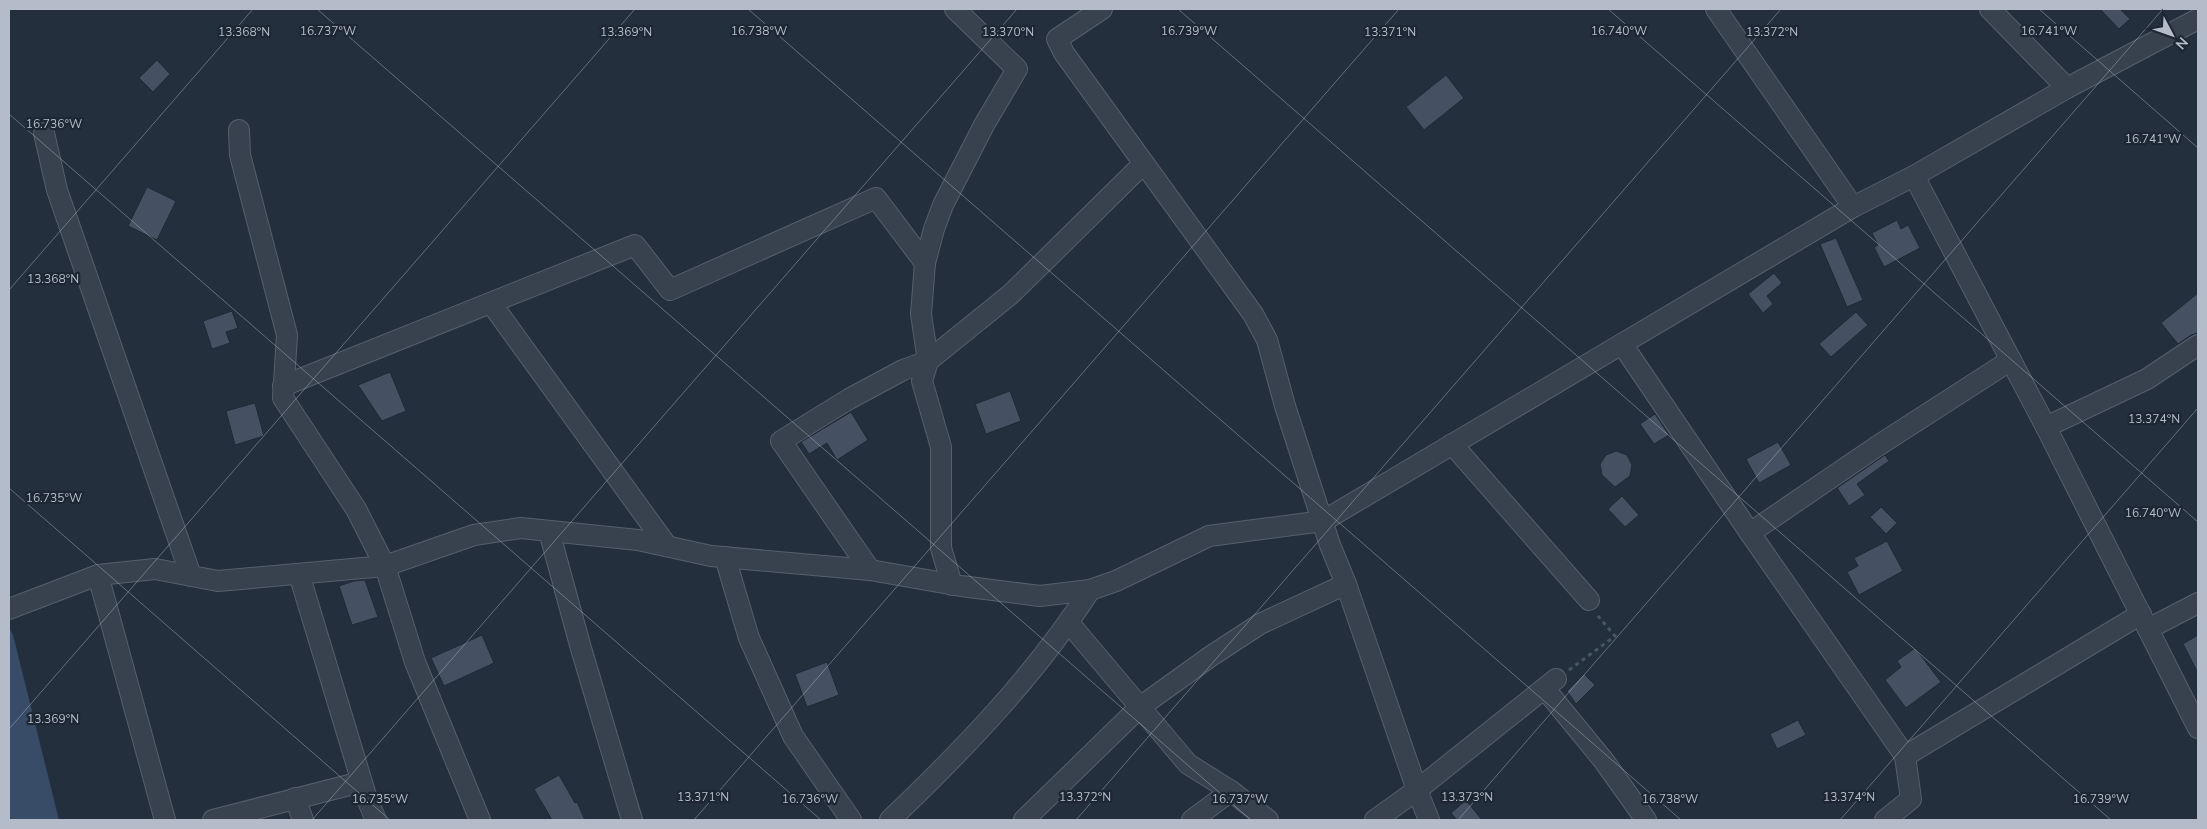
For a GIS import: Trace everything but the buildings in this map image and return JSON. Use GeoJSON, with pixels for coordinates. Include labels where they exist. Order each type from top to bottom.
{"type":"FeatureCollection","features":[{"type":"Feature","properties":{"kind":"street"},"geometry":{"type":"LineString","coordinates":[[952,585],[941,548],[942,447],[922,381],[928,361],[921,314],[926,263],[934,228],[943,205],[984,125],[1017,69],[955,9]]}},
{"type":"Feature","properties":{"kind":"street"},"geometry":{"type":"LineString","coordinates":[[1102,9],[1057,39],[1064,53],[1143,164],[1253,314],[1264,334],[1330,545],[1346,584],[1429,820]]}},
{"type":"Feature","properties":{"kind":"street"},"geometry":{"type":"LineString","coordinates":[[1716,9],[1853,207]]}},
{"type":"Feature","properties":{"kind":"street"},"geometry":{"type":"LineString","coordinates":[[1990,9],[2067,88]]}},
{"type":"Feature","properties":{"kind":"street"},"geometry":{"type":"LineString","coordinates":[[9,609],[98,575],[155,569],[218,581],[385,566],[474,535],[521,528],[638,540],[725,557],[870,570],[952,585],[1040,596],[1090,590],[1116,581],[1209,536],[1323,521],[1853,207],[1914,176],[2067,88],[2198,19]]}},
{"type":"Feature","properties":{"kind":"street"},"geometry":{"type":"LineString","coordinates":[[239,130],[240,155],[286,335],[282,398],[356,509],[385,566],[415,662],[480,820]]}},
{"type":"Feature","properties":{"kind":"street"},"geometry":{"type":"LineString","coordinates":[[44,133],[57,190],[191,576]]}},
{"type":"Feature","properties":{"kind":"street"},"geometry":{"type":"LineString","coordinates":[[870,570],[781,441],[849,399],[895,374],[928,361],[1011,294],[1143,164]]}},
{"type":"Feature","properties":{"kind":"street"},"geometry":{"type":"LineString","coordinates":[[1914,176],[2046,427],[2198,728]]}},
{"type":"Feature","properties":{"kind":"street"},"geometry":{"type":"LineString","coordinates":[[283,386],[635,245],[670,290],[876,198],[926,263]]}},
{"type":"Feature","properties":{"kind":"street"},"geometry":{"type":"LineString","coordinates":[[491,303],[667,546]]}},
{"type":"Feature","properties":{"kind":"street"},"geometry":{"type":"LineString","coordinates":[[1622,344],[1750,533],[1905,756],[1910,798],[1885,820]]}},
{"type":"Feature","properties":{"kind":"street"},"geometry":{"type":"LineString","coordinates":[[2046,427],[2147,379],[2198,345]]}},
{"type":"Feature","properties":{"kind":"street"},"geometry":{"type":"LineString","coordinates":[[1750,533],[1876,447],[2011,360]]}},
{"type":"Feature","properties":{"kind":"street"},"geometry":{"type":"LineString","coordinates":[[1452,444],[1589,600]]}},
{"type":"Feature","properties":{"kind":"street"},"geometry":{"type":"LineString","coordinates":[[549,531],[580,645],[632,820]]}},
{"type":"Feature","properties":{"kind":"street"},"geometry":{"type":"LineString","coordinates":[[725,557],[749,638],[793,736],[851,820]]}},
{"type":"Feature","properties":{"kind":"street"},"geometry":{"type":"LineString","coordinates":[[299,574],[361,782],[376,820]]}},
{"type":"Feature","properties":{"kind":"street"},"geometry":{"type":"LineString","coordinates":[[98,575],[165,820]]}},
{"type":"Feature","properties":{"kind":"street"},"geometry":{"type":"LineString","coordinates":[[1024,820],[1140,708],[1211,656],[1260,624],[1346,584]]}},
{"type":"Feature","properties":{"kind":"street"},"geometry":{"type":"LineString","coordinates":[[890,820],[932,780],[1035,666],[1069,623],[1090,590]]}},
{"type":"Feature","properties":{"kind":"street"},"geometry":{"type":"LineString","coordinates":[[1905,756],[2144,621],[2198,603]]}},
{"type":"Feature","properties":{"kind":"street"},"geometry":{"type":"LineString","coordinates":[[1069,623],[1188,764],[1231,790],[1268,820]]}},
{"type":"Feature","properties":{"kind":"street"},"geometry":{"type":"LineString","coordinates":[[1375,820],[1417,790],[1550,684],[1644,819]]}},
{"type":"Feature","properties":{"kind":"street"},"geometry":{"type":"LineString","coordinates":[[213,820],[361,782]]}},
{"type":"Feature","properties":{"kind":"street"},"geometry":{"type":"LineString","coordinates":[[1192,820],[1231,790]]}},
{"type":"Feature","properties":{"kind":"street"},"geometry":{"type":"LineString","coordinates":[[295,798],[303,820]]}},
{"type":"Feature","properties":{"kind":"path"},"geometry":{"type":"LineString","coordinates":[[1550,684],[1615,636],[1599,618],[1589,600]]}},
{"type":"Feature","properties":{"kind":"water"},"geometry":{"type":"Polygon","coordinates":[[[9,628],[13,635],[59,820],[9,820],[9,628]]]}}]}
